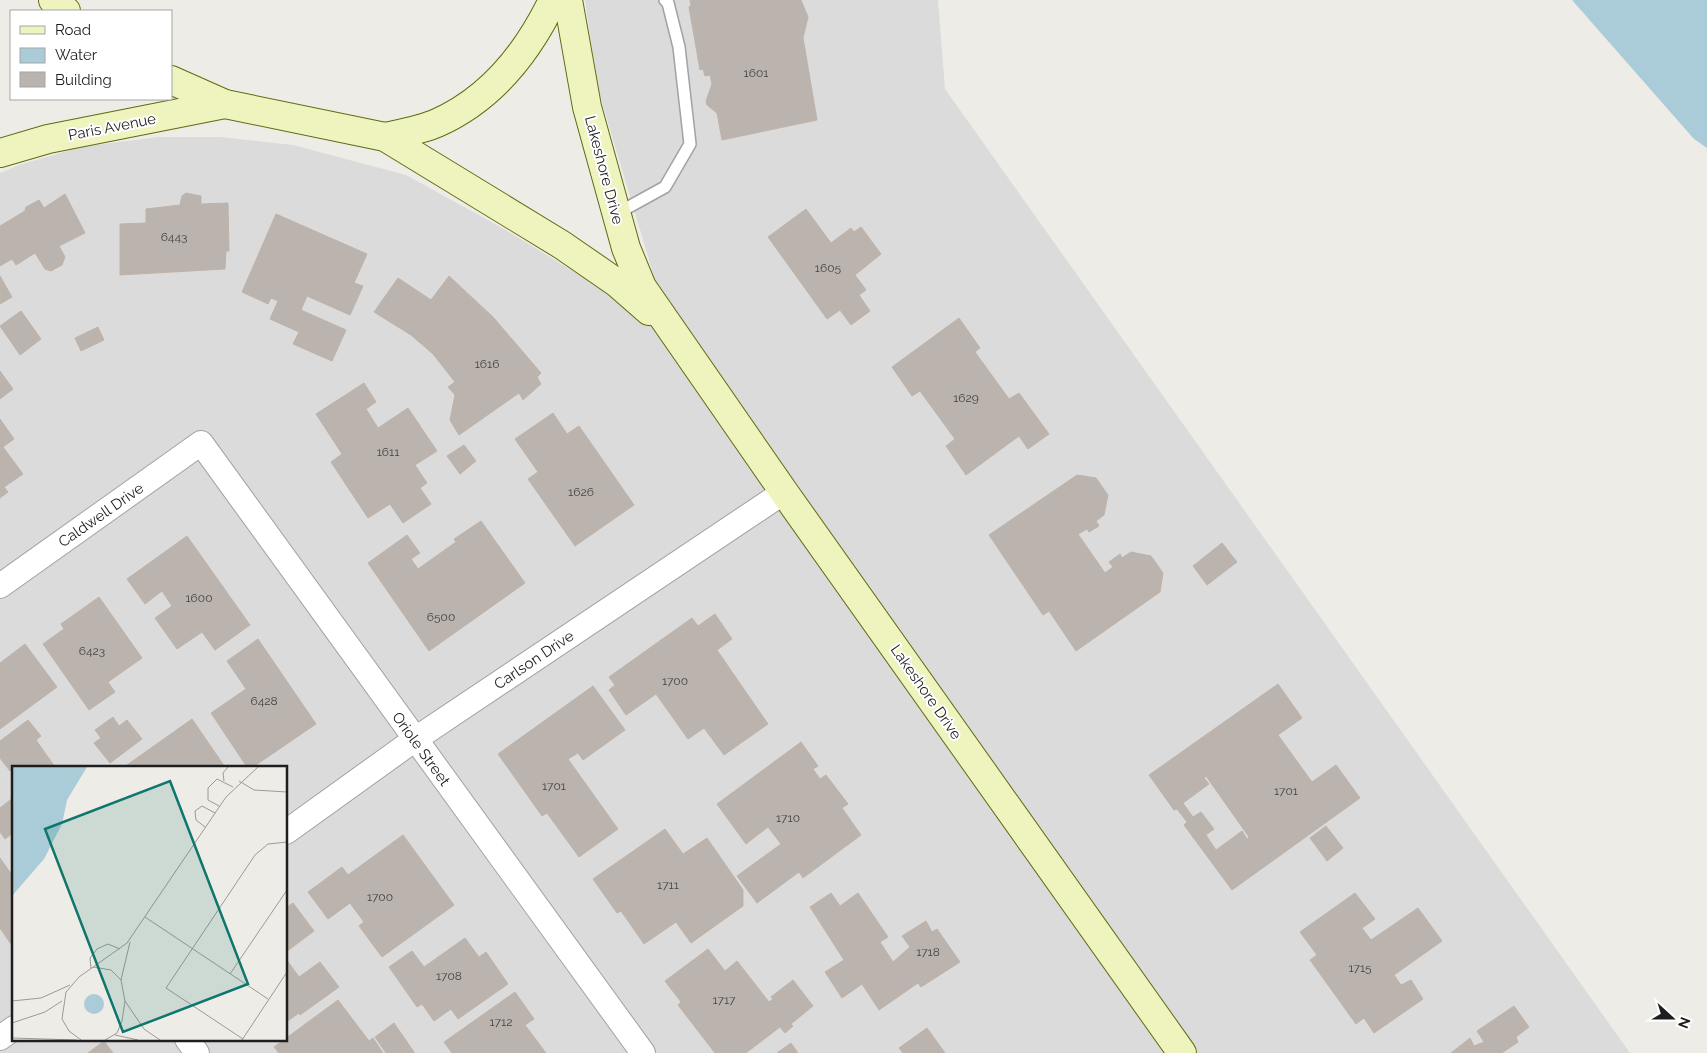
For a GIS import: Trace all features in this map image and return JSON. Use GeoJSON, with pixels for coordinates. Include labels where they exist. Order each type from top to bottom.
{"type":"FeatureCollection","features":[{"type":"Feature","properties":{"kind":"street"},"geometry":{"type":"LineString","coordinates":[[53,0],[65,10]]}},
{"type":"Feature","properties":{"kind":"street","name":"Lakeshore Drive"},"geometry":{"type":"LineString","coordinates":[[385,137],[438,123],[488,90],[525,49],[553,0]]}},
{"type":"Feature","properties":{"kind":"street","name":"Lakeshore Drive"},"geometry":{"type":"LineString","coordinates":[[568,0],[587,107],[626,248],[642,287],[784,492],[1182,1053]]}},
{"type":"Feature","properties":{"kind":"street","name":"Lakeshore Drive"},"geometry":{"type":"LineString","coordinates":[[172,80],[224,104],[385,137],[562,245],[617,283],[671,330]]}},
{"type":"Feature","properties":{"kind":"street","name":"Paris Avenue"},"geometry":{"type":"LineString","coordinates":[[0,153],[48,139],[224,104]]}},
{"type":"Feature","properties":{"kind":"street","name":"Caldwell Drive"},"geometry":{"type":"LineString","coordinates":[[0,586],[201,444]]}},
{"type":"Feature","properties":{"kind":"street","name":"Oriole Street"},"geometry":{"type":"LineString","coordinates":[[201,444],[643,1053]]}},
{"type":"Feature","properties":{"kind":"street","name":"Carlson Drive"},"geometry":{"type":"LineString","coordinates":[[288,831],[414,740],[784,492]]}},
{"type":"Feature","properties":{"kind":"street"},"geometry":{"type":"LineString","coordinates":[[0,1038],[12,1029]]}},
{"type":"Feature","properties":{"kind":"street"},"geometry":{"type":"LineString","coordinates":[[188,1040],[197,1053]]}},
{"type":"Feature","properties":{"kind":"lane"},"geometry":{"type":"LineString","coordinates":[[616,214],[665,187],[690,144],[679,47],[668,3],[665,0]]}},
{"type":"Feature","properties":{"kind":"shaded area"},"geometry":{"type":"Polygon","coordinates":[[[585,0],[938,0],[945,89],[1630,1053],[0,1053],[0,173],[19,165],[81,147],[158,137],[221,137],[293,145],[406,175],[504,229],[670,330],[597,86],[585,0]]]}},
{"type":"Feature","properties":{"kind":"water"},"geometry":{"type":"Polygon","coordinates":[[[1572,0],[1707,0],[1707,148],[1694,139],[1572,0]]]}},
{"type":"Feature","properties":{"kind":"building"},"geometry":{"type":"Polygon","coordinates":[[[690,0],[801,0],[808,17],[803,38],[817,120],[722,140],[717,113],[707,105],[706,101],[712,84],[710,75],[705,76],[703,69],[700,70],[689,7],[691,6],[690,0]]]}},
{"type":"Feature","properties":{"kind":"building"},"geometry":{"type":"Polygon","coordinates":[[[186,193],[201,196],[201,204],[228,203],[229,251],[226,251],[225,269],[120,275],[120,224],[146,223],[146,209],[180,205],[182,196],[186,193]]]}},
{"type":"Feature","properties":{"kind":"building"},"geometry":{"type":"Polygon","coordinates":[[[65,194],[85,233],[59,246],[65,257],[62,265],[51,271],[45,269],[35,253],[16,265],[12,259],[0,266],[0,226],[39,200],[44,208],[65,194]]]}},
{"type":"Feature","properties":{"kind":"building"},"geometry":{"type":"Polygon","coordinates":[[[806,209],[831,243],[851,228],[854,232],[861,227],[881,254],[855,275],[866,290],[859,295],[870,311],[851,325],[840,310],[827,319],[768,237],[806,209]]]}},
{"type":"Feature","properties":{"kind":"building"},"geometry":{"type":"Polygon","coordinates":[[[276,214],[367,254],[354,283],[363,286],[350,315],[307,296],[301,310],[346,330],[332,361],[293,344],[299,332],[270,319],[278,301],[271,298],[268,304],[242,292],[276,214]]]}},
{"type":"Feature","properties":{"kind":"building"},"geometry":{"type":"Polygon","coordinates":[[[0,276],[12,297],[0,304],[0,276]]]}},
{"type":"Feature","properties":{"kind":"building"},"geometry":{"type":"Polygon","coordinates":[[[449,276],[493,317],[541,373],[537,377],[541,384],[523,400],[519,393],[459,435],[450,420],[455,395],[448,387],[455,382],[433,354],[411,335],[374,312],[398,278],[431,300],[449,276]]]}},
{"type":"Feature","properties":{"kind":"building"},"geometry":{"type":"Polygon","coordinates":[[[21,311],[41,339],[20,355],[0,326],[21,311]]]}},
{"type":"Feature","properties":{"kind":"building"},"geometry":{"type":"Polygon","coordinates":[[[959,318],[980,348],[975,352],[1009,399],[1019,393],[1049,434],[1028,449],[1019,436],[966,475],[946,446],[955,439],[920,391],[912,396],[892,367],[959,318]]]}},
{"type":"Feature","properties":{"kind":"building"},"geometry":{"type":"Polygon","coordinates":[[[98,327],[104,340],[81,351],[75,338],[98,327]]]}},
{"type":"Feature","properties":{"kind":"building"},"geometry":{"type":"Polygon","coordinates":[[[0,371],[13,389],[0,399],[0,371]]]}},
{"type":"Feature","properties":{"kind":"building"},"geometry":{"type":"Polygon","coordinates":[[[364,383],[376,402],[366,409],[378,428],[408,408],[437,451],[415,465],[427,483],[420,488],[431,504],[403,523],[390,504],[368,518],[331,462],[342,454],[316,414],[364,383]]]}},
{"type":"Feature","properties":{"kind":"building"},"geometry":{"type":"Polygon","coordinates":[[[553,413],[567,434],[579,426],[634,505],[575,546],[528,479],[538,472],[515,439],[553,413]]]}},
{"type":"Feature","properties":{"kind":"building"},"geometry":{"type":"Polygon","coordinates":[[[0,419],[14,439],[3,447],[23,474],[4,487],[8,492],[0,498],[0,419]]]}},
{"type":"Feature","properties":{"kind":"building"},"geometry":{"type":"Polygon","coordinates":[[[464,445],[476,461],[460,474],[447,456],[464,445]]]}},
{"type":"Feature","properties":{"kind":"building"},"geometry":{"type":"Polygon","coordinates":[[[1077,475],[1096,478],[1108,495],[1104,515],[1096,521],[1099,526],[1089,532],[1087,529],[1078,534],[1105,573],[1113,567],[1109,562],[1120,554],[1122,558],[1131,552],[1151,556],[1163,573],[1160,592],[1076,651],[1049,611],[1043,615],[989,535],[1077,475]]]}},
{"type":"Feature","properties":{"kind":"building"},"geometry":{"type":"Polygon","coordinates":[[[481,521],[525,583],[429,651],[368,563],[407,535],[420,553],[411,559],[418,569],[456,542],[454,539],[481,521]]]}},
{"type":"Feature","properties":{"kind":"building"},"geometry":{"type":"Polygon","coordinates":[[[187,536],[250,625],[215,650],[202,632],[177,649],[155,618],[172,606],[162,591],[145,604],[127,579],[187,536]]]}},
{"type":"Feature","properties":{"kind":"building"},"geometry":{"type":"Polygon","coordinates":[[[1222,543],[1237,562],[1207,585],[1193,566],[1222,543]]]}},
{"type":"Feature","properties":{"kind":"building"},"geometry":{"type":"Polygon","coordinates":[[[99,597],[142,658],[108,682],[115,692],[89,710],[43,644],[64,629],[61,624],[99,597]]]}},
{"type":"Feature","properties":{"kind":"building"},"geometry":{"type":"Polygon","coordinates":[[[715,614],[732,639],[717,650],[768,724],[724,755],[704,728],[688,739],[656,694],[626,715],[609,690],[615,685],[609,677],[692,618],[698,626],[715,614]]]}},
{"type":"Feature","properties":{"kind":"building"},"geometry":{"type":"Polygon","coordinates":[[[258,639],[316,724],[254,766],[246,766],[211,713],[246,689],[227,661],[258,639]]]}},
{"type":"Feature","properties":{"kind":"building"},"geometry":{"type":"Polygon","coordinates":[[[25,644],[57,687],[0,729],[0,663],[25,644]]]}},
{"type":"Feature","properties":{"kind":"building"},"geometry":{"type":"Polygon","coordinates":[[[1278,684],[1302,718],[1278,735],[1312,782],[1336,765],[1360,798],[1232,890],[1184,825],[1187,822],[1177,809],[1174,810],[1149,775],[1278,684]],[[1206,776],[1204,778],[1209,784],[1183,803],[1193,817],[1201,812],[1214,829],[1206,835],[1216,850],[1242,831],[1247,839],[1249,837],[1206,776]]]}},
{"type":"Feature","properties":{"kind":"building"},"geometry":{"type":"Polygon","coordinates":[[[593,686],[625,730],[583,760],[578,753],[568,759],[618,829],[579,857],[547,813],[542,816],[498,754],[593,686]]]}},
{"type":"Feature","properties":{"kind":"building"},"geometry":{"type":"Polygon","coordinates":[[[113,717],[119,726],[127,720],[142,739],[110,763],[94,743],[101,738],[95,730],[113,717]]]}},
{"type":"Feature","properties":{"kind":"building"},"geometry":{"type":"Polygon","coordinates":[[[192,719],[224,766],[128,766],[192,719]]]}},
{"type":"Feature","properties":{"kind":"building"},"geometry":{"type":"Polygon","coordinates":[[[28,720],[41,736],[36,740],[54,766],[12,766],[10,771],[0,758],[0,741],[28,720]]]}},
{"type":"Feature","properties":{"kind":"building"},"geometry":{"type":"Polygon","coordinates":[[[801,742],[818,766],[813,769],[820,779],[826,775],[848,804],[842,808],[861,835],[803,878],[799,872],[757,903],[737,876],[781,844],[768,827],[746,844],[717,804],[801,742]]]}},
{"type":"Feature","properties":{"kind":"building"},"geometry":{"type":"Polygon","coordinates":[[[12,799],[12,834],[5,839],[0,832],[0,808],[12,799]]]}},
{"type":"Feature","properties":{"kind":"building"},"geometry":{"type":"Polygon","coordinates":[[[1326,826],[1343,848],[1327,861],[1310,838],[1326,826]]]}},
{"type":"Feature","properties":{"kind":"building"},"geometry":{"type":"Polygon","coordinates":[[[665,829],[683,854],[707,838],[743,890],[743,906],[691,943],[676,922],[644,944],[621,911],[617,913],[593,879],[665,829]]]}},
{"type":"Feature","properties":{"kind":"building"},"geometry":{"type":"Polygon","coordinates":[[[403,835],[454,905],[382,957],[359,926],[364,922],[350,903],[328,919],[308,892],[342,867],[348,875],[403,835]]]}},
{"type":"Feature","properties":{"kind":"building"},"geometry":{"type":"Polygon","coordinates":[[[0,858],[12,875],[12,946],[0,928],[0,858]]]}},
{"type":"Feature","properties":{"kind":"building"},"geometry":{"type":"Polygon","coordinates":[[[831,893],[840,906],[858,893],[888,937],[880,942],[893,962],[910,947],[902,936],[926,921],[932,932],[937,929],[960,962],[921,987],[918,983],[879,1010],[862,984],[842,998],[825,972],[844,960],[810,907],[831,893]]]}},
{"type":"Feature","properties":{"kind":"building"},"geometry":{"type":"Polygon","coordinates":[[[1355,893],[1375,919],[1362,928],[1371,940],[1418,908],[1442,941],[1394,975],[1401,985],[1411,980],[1423,999],[1374,1033],[1364,1018],[1356,1024],[1310,960],[1317,955],[1300,932],[1355,893]]]}},
{"type":"Feature","properties":{"kind":"building"},"geometry":{"type":"Polygon","coordinates":[[[293,903],[314,931],[288,950],[288,907],[293,903]]]}},
{"type":"Feature","properties":{"kind":"building"},"geometry":{"type":"Polygon","coordinates":[[[465,938],[479,957],[486,952],[508,984],[458,1019],[451,1009],[434,1021],[422,1004],[417,1007],[389,967],[412,951],[424,967],[465,938]]]}},
{"type":"Feature","properties":{"kind":"building"},"geometry":{"type":"Polygon","coordinates":[[[708,949],[725,971],[737,961],[769,1002],[773,999],[771,997],[793,980],[813,1006],[791,1024],[793,1026],[785,1033],[780,1027],[746,1053],[715,1053],[678,1005],[681,1002],[665,981],[708,949]]]}},
{"type":"Feature","properties":{"kind":"building"},"geometry":{"type":"Polygon","coordinates":[[[288,962],[299,977],[320,962],[339,987],[300,1015],[299,1013],[288,1021],[288,962]]]}},
{"type":"Feature","properties":{"kind":"building"},"geometry":{"type":"Polygon","coordinates":[[[515,992],[534,1019],[525,1025],[546,1053],[452,1053],[444,1042],[515,992]]]}},
{"type":"Feature","properties":{"kind":"building"},"geometry":{"type":"Polygon","coordinates":[[[338,1000],[369,1041],[373,1038],[383,1053],[279,1053],[274,1047],[284,1040],[288,1040],[288,1037],[338,1000]]]}},
{"type":"Feature","properties":{"kind":"building"},"geometry":{"type":"Polygon","coordinates":[[[1514,1006],[1529,1027],[1516,1037],[1518,1042],[1502,1053],[1451,1053],[1470,1038],[1474,1046],[1484,1042],[1477,1031],[1514,1006]]]}},
{"type":"Feature","properties":{"kind":"building"},"geometry":{"type":"Polygon","coordinates":[[[394,1023],[414,1053],[386,1053],[375,1037],[394,1023]]]}},
{"type":"Feature","properties":{"kind":"building"},"geometry":{"type":"Polygon","coordinates":[[[927,1028],[945,1053],[903,1053],[899,1048],[927,1028]]]}},
{"type":"Feature","properties":{"kind":"building"},"geometry":{"type":"Polygon","coordinates":[[[104,1041],[113,1053],[88,1053],[104,1041]]]}},
{"type":"Feature","properties":{"kind":"building"},"geometry":{"type":"Polygon","coordinates":[[[791,1043],[798,1053],[777,1053],[791,1043]]]}}]}
